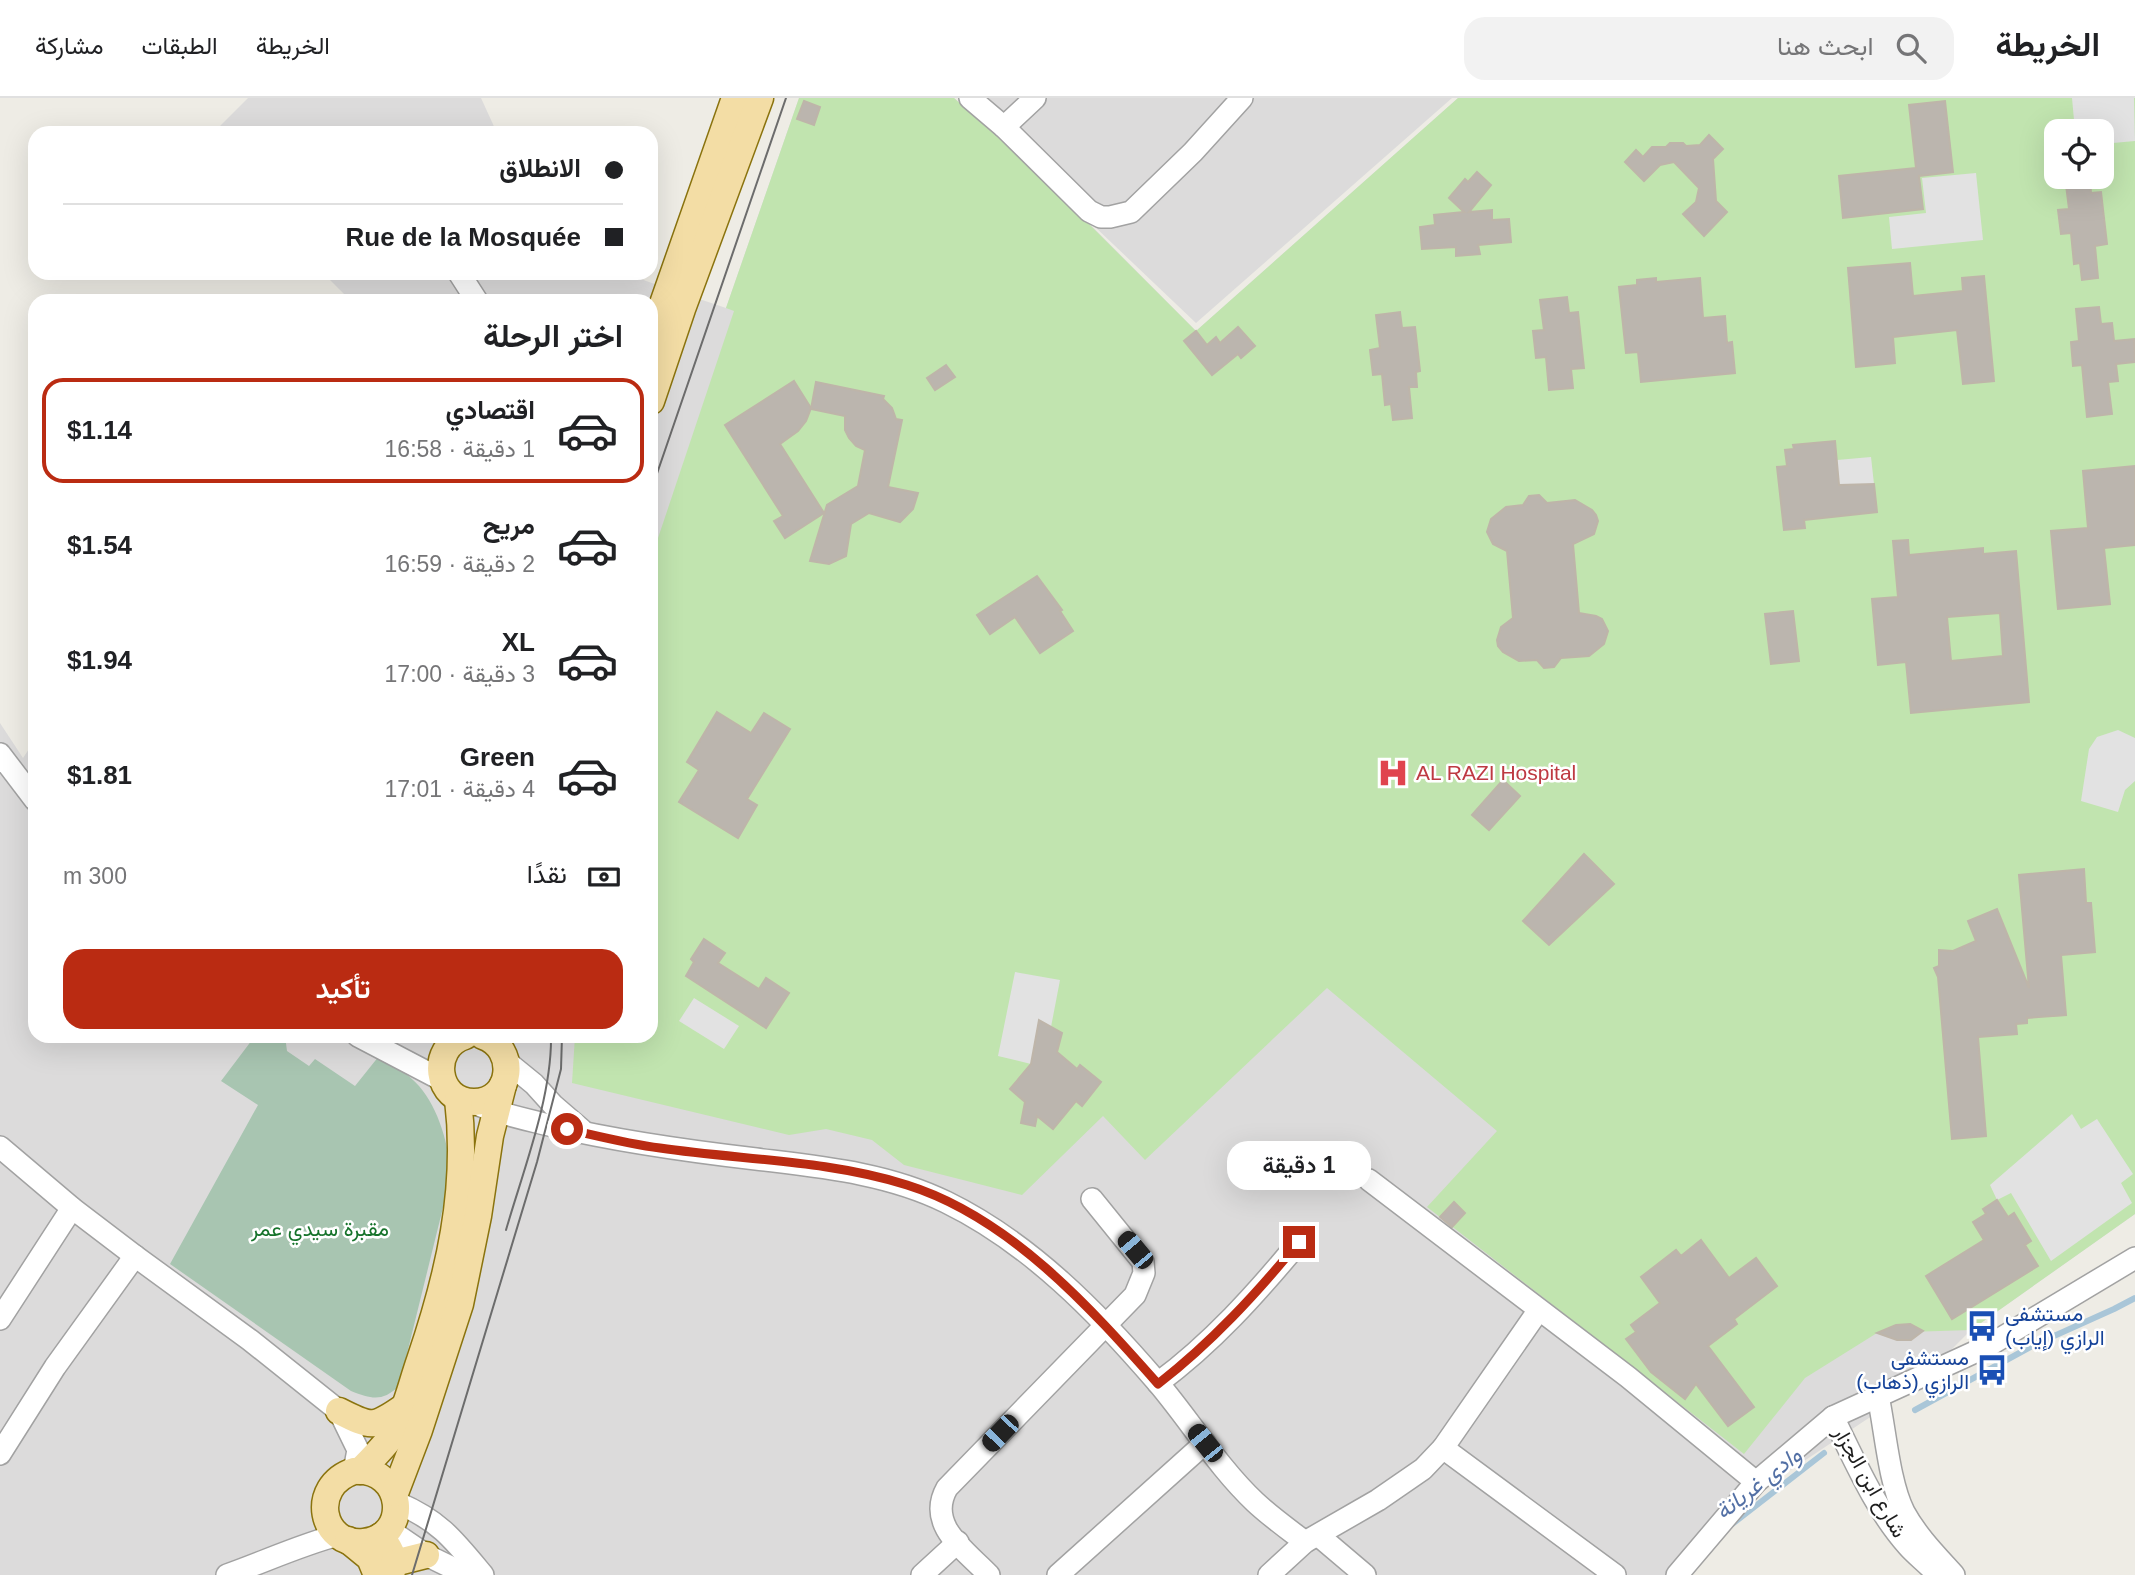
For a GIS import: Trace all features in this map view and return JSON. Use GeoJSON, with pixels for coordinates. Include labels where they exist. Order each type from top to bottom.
{"type":"FeatureCollection","features":[{"type":"Feature","properties":{"kind":"main road"},"geometry":{"type":"LineString","coordinates":[[658,380],[760,98]]}},
{"type":"Feature","properties":{"kind":"main road"},"geometry":{"type":"LineString","coordinates":[[658,317],[727,105]]}},
{"type":"Feature","properties":{"kind":"main road"},"geometry":{"type":"LineString","coordinates":[[387,1571],[343,1537],[327,1519],[324,1510],[329,1489],[335,1480],[357,1471],[395,1430],[433,1323],[458,1213],[462,1172],[457,1093],[441,1061],[452,1043]]}},
{"type":"Feature","properties":{"kind":"main road"},"geometry":{"type":"LineString","coordinates":[[343,1537],[365,1542],[384,1532],[393,1521],[396,1498],[460,1304],[505,1073],[504,1052],[495,1043]]}},
{"type":"Feature","properties":{"kind":"main road"},"geometry":{"type":"LineString","coordinates":[[457,1093],[487,1100],[496,1094],[505,1073],[501,1043]]}},
{"type":"Feature","properties":{"kind":"main road"},"geometry":{"type":"LineString","coordinates":[[339,1411],[370,1424],[383,1423],[404,1407]]}},
{"type":"Feature","properties":{"kind":"main road"},"geometry":{"type":"LineString","coordinates":[[357,1471],[377,1475],[384,1480],[396,1498]]}},
{"type":"Feature","properties":{"kind":"main road"},"geometry":{"type":"LineString","coordinates":[[384,1532],[391,1550],[387,1571]]}},
{"type":"Feature","properties":{"kind":"main road"},"geometry":{"type":"LineString","coordinates":[[387,1571],[426,1555]]}},
{"type":"Feature","properties":{"kind":"street"},"geometry":{"type":"LineString","coordinates":[[970,98],[1004,127],[1089,211],[1110,218],[1130,212],[1193,152],[1242,98]]}},
{"type":"Feature","properties":{"kind":"street"},"geometry":{"type":"LineString","coordinates":[[1004,127],[1035,98]]}},
{"type":"Feature","properties":{"kind":"street"},"geometry":{"type":"LineString","coordinates":[[0,754],[28,791]]}},
{"type":"Feature","properties":{"kind":"street"},"geometry":{"type":"LineString","coordinates":[[372,1043],[412,1064],[457,1093],[498,1112],[659,1148],[822,1167],[866,1175],[909,1186],[954,1206],[1008,1239],[1044,1266],[1104,1324],[1158,1384],[1254,1501],[1365,1575]]}},
{"type":"Feature","properties":{"kind":"street"},"geometry":{"type":"LineString","coordinates":[[412,1064],[434,1061],[452,1043]]}},
{"type":"Feature","properties":{"kind":"street"},"geometry":{"type":"LineString","coordinates":[[505,1073],[534,1083],[553,1105],[587,1134]]}},
{"type":"Feature","properties":{"kind":"street"},"geometry":{"type":"LineString","coordinates":[[0,1147],[72,1208],[250,1340],[339,1411],[358,1450],[357,1471]]}},
{"type":"Feature","properties":{"kind":"street"},"geometry":{"type":"LineString","coordinates":[[1369,1180],[1628,1377],[1756,1482]]}},
{"type":"Feature","properties":{"kind":"street"},"geometry":{"type":"LineString","coordinates":[[989,1575],[943,1526],[940,1515],[947,1488],[1135,1295],[1144,1273],[1143,1262],[1092,1199]]}},
{"type":"Feature","properties":{"kind":"street"},"geometry":{"type":"LineString","coordinates":[[0,1319],[72,1208]]}},
{"type":"Feature","properties":{"kind":"street"},"geometry":{"type":"LineString","coordinates":[[1158,1384],[1206,1345],[1266,1282],[1299,1242]]}},
{"type":"Feature","properties":{"kind":"street"},"geometry":{"type":"LineString","coordinates":[[0,1454],[55,1367],[135,1256]]}},
{"type":"Feature","properties":{"kind":"street"},"geometry":{"type":"LineString","coordinates":[[1677,1575],[1756,1482],[1833,1417],[1987,1346],[2135,1258]]}},
{"type":"Feature","properties":{"kind":"street"},"geometry":{"type":"LineString","coordinates":[[1269,1575],[1311,1539],[1423,1469],[1443,1448],[1538,1311]]}},
{"type":"Feature","properties":{"kind":"street","name":"شارع ابن الجزار"},"geometry":{"type":"LineString","coordinates":[[1878,1396],[1903,1509],[1922,1540],[1954,1575]]}},
{"type":"Feature","properties":{"kind":"street","name":"شارع ابن الجزار"},"geometry":{"type":"LineString","coordinates":[[1833,1417],[1885,1516],[1908,1547],[1939,1575]]}},
{"type":"Feature","properties":{"kind":"street"},"geometry":{"type":"LineString","coordinates":[[1058,1575],[1205,1443]]}},
{"type":"Feature","properties":{"kind":"street"},"geometry":{"type":"LineString","coordinates":[[1443,1448],[1615,1575]]}},
{"type":"Feature","properties":{"kind":"street"},"geometry":{"type":"LineString","coordinates":[[396,1498],[442,1529],[483,1575]]}},
{"type":"Feature","properties":{"kind":"street"},"geometry":{"type":"LineString","coordinates":[[303,1544],[324,1510]]}},
{"type":"Feature","properties":{"kind":"street"},"geometry":{"type":"LineString","coordinates":[[384,1532],[467,1575]]}},
{"type":"Feature","properties":{"kind":"street"},"geometry":{"type":"LineString","coordinates":[[227,1575],[303,1544],[343,1537]]}},
{"type":"Feature","properties":{"kind":"street"},"geometry":{"type":"LineString","coordinates":[[922,1575],[958,1542]]}},
{"type":"Feature","properties":{"kind":"shaded area"},"geometry":{"type":"Polygon","coordinates":[[[248,98],[481,98],[494,126],[220,126],[248,98]]]}},
{"type":"Feature","properties":{"kind":"shaded area","name":"AL RAZI Hospital"},"geometry":{"type":"Polygon","coordinates":[[[799,98],[954,98],[1034,169],[985,98],[1452,98],[1196,323],[1052,186],[1196,331],[1458,98],[2135,98],[2135,1214],[1971,1330],[1911,1390],[1730,1510],[1673,1575],[0,1575],[0,723],[23,758],[28,750],[28,1043],[658,1043],[658,294],[344,294],[330,280],[644,280],[726,308],[799,98]]]}},
{"type":"Feature","properties":{"kind":"shaded area"},"geometry":{"type":"Polygon","coordinates":[[[2072,98],[2134,98],[2135,141],[2114,143],[2114,119],[2074,119],[2072,98]]]}},
{"type":"Feature","properties":{"kind":"shaded area"},"geometry":{"type":"Polygon","coordinates":[[[1976,173],[1983,240],[1892,249],[1889,217],[1926,213],[1922,178],[1976,173]]]}},
{"type":"Feature","properties":{"kind":"shaded area"},"geometry":{"type":"Polygon","coordinates":[[[1871,457],[1874,484],[1857,502],[1855,484],[1820,487],[1818,467],[1837,465],[1837,460],[1871,457]]]}},
{"type":"Feature","properties":{"kind":"shaded area"},"geometry":{"type":"Polygon","coordinates":[[[2118,730],[2135,738],[2135,781],[2125,790],[2118,812],[2081,801],[2089,749],[2097,737],[2118,730]]]}},
{"type":"Feature","properties":{"kind":"shaded area"},"geometry":{"type":"Polygon","coordinates":[[[1015,972],[1060,980],[1051,1027],[1039,1021],[1031,1064],[998,1056],[1015,972]]]}},
{"type":"Feature","properties":{"kind":"shaded area"},"geometry":{"type":"Polygon","coordinates":[[[694,998],[739,1026],[724,1049],[679,1021],[694,998]]]}},
{"type":"Feature","properties":{"kind":"shaded area"},"geometry":{"type":"Polygon","coordinates":[[[2072,1114],[2081,1129],[2097,1119],[2133,1174],[2121,1183],[2132,1203],[2051,1261],[2011,1193],[1997,1200],[1990,1185],[2072,1114]]]}},
{"type":"Feature","properties":{"kind":"green space","name":"AL RAZI Hospital"},"geometry":{"type":"Polygon","coordinates":[[[799,98],[954,98],[1041,176],[1196,331],[1458,98],[2135,98],[2135,1214],[1971,1330],[1877,1333],[1805,1378],[1744,1454],[1427,1207],[1497,1131],[1327,988],[1145,1160],[1103,1116],[1022,1195],[904,1165],[872,1140],[826,1129],[789,1135],[572,1083],[575,1043],[658,1043],[658,538],[734,311],[726,308],[799,98]]]}},
{"type":"Feature","properties":{"kind":"green space","name":"مقبرة سيدي عمر"},"geometry":{"type":"Polygon","coordinates":[[[250,1043],[286,1043],[287,1051],[309,1066],[315,1059],[355,1086],[379,1056],[419,1086],[432,1106],[442,1128],[451,1175],[399,1386],[387,1395],[377,1398],[351,1391],[170,1264],[258,1105],[221,1081],[250,1043]]]}},
{"type":"Feature","properties":{"kind":"building"},"geometry":{"type":"Polygon","coordinates":[[[804,101],[820,107],[814,125],[797,119],[804,101]]]}},
{"type":"Feature","properties":{"kind":"building"},"geometry":{"type":"Polygon","coordinates":[[[1945,101],[1953,172],[1919,176],[1923,209],[1843,218],[1839,176],[1916,168],[1909,105],[1945,101]]]}},
{"type":"Feature","properties":{"kind":"building"},"geometry":{"type":"Polygon","coordinates":[[[1709,135],[1723,149],[1713,159],[1716,201],[1727,212],[1704,236],[1683,214],[1696,202],[1699,188],[1674,162],[1660,165],[1644,181],[1625,162],[1636,150],[1643,157],[1652,147],[1666,147],[1670,143],[1700,145],[1709,135]]]}},
{"type":"Feature","properties":{"kind":"building"},"geometry":{"type":"Polygon","coordinates":[[[1477,172],[1491,185],[1469,212],[1492,210],[1492,220],[1509,219],[1511,242],[1478,245],[1480,254],[1456,256],[1456,247],[1422,249],[1420,227],[1435,225],[1434,215],[1464,212],[1449,198],[1465,179],[1468,182],[1477,172]]]}},
{"type":"Feature","properties":{"kind":"building"},"geometry":{"type":"Polygon","coordinates":[[[2066,189],[2091,189],[2091,193],[2101,192],[2107,244],[2095,246],[2098,278],[2082,280],[2080,263],[2074,264],[2071,233],[2061,234],[2058,210],[2069,209],[2066,189]]]}},
{"type":"Feature","properties":{"kind":"building"},"geometry":{"type":"Polygon","coordinates":[[[1910,263],[1913,296],[1963,291],[1962,278],[1984,276],[1994,381],[1963,384],[1957,330],[1893,337],[1895,363],[1856,367],[1848,268],[1910,263]]]}},
{"type":"Feature","properties":{"kind":"building"},"geometry":{"type":"Polygon","coordinates":[[[1656,278],[1656,282],[1700,278],[1703,318],[1725,316],[1727,343],[1732,342],[1735,373],[1641,382],[1638,352],[1626,353],[1619,287],[1637,285],[1637,280],[1656,278]]]}},
{"type":"Feature","properties":{"kind":"building"},"geometry":{"type":"Polygon","coordinates":[[[1567,297],[1569,313],[1578,312],[1584,368],[1571,369],[1573,388],[1549,390],[1546,357],[1536,358],[1533,331],[1544,330],[1540,300],[1567,297]]]}},
{"type":"Feature","properties":{"kind":"building"},"geometry":{"type":"Polygon","coordinates":[[[2099,307],[2101,324],[2112,323],[2114,341],[2134,339],[2135,362],[2116,364],[2118,381],[2108,382],[2112,414],[2087,417],[2082,365],[2073,366],[2071,342],[2079,341],[2076,309],[2099,307]]]}},
{"type":"Feature","properties":{"kind":"building"},"geometry":{"type":"Polygon","coordinates":[[[1400,312],[1402,328],[1415,327],[1420,371],[1416,372],[1417,387],[1409,387],[1412,418],[1393,420],[1391,404],[1385,405],[1382,374],[1373,375],[1370,350],[1380,348],[1376,315],[1400,312]]]}},
{"type":"Feature","properties":{"kind":"building"},"geometry":{"type":"Polygon","coordinates":[[[1238,327],[1255,346],[1241,358],[1238,354],[1212,375],[1184,341],[1196,331],[1207,345],[1216,337],[1220,343],[1238,327]]]}},
{"type":"Feature","properties":{"kind":"building"},"geometry":{"type":"Polygon","coordinates":[[[946,365],[955,377],[935,390],[927,378],[946,365]]]}},
{"type":"Feature","properties":{"kind":"building"},"geometry":{"type":"Polygon","coordinates":[[[794,381],[811,408],[798,431],[780,444],[824,513],[785,538],[774,521],[783,516],[725,425],[794,381]]]}},
{"type":"Feature","properties":{"kind":"building"},"geometry":{"type":"Polygon","coordinates":[[[816,382],[884,396],[883,399],[892,408],[896,419],[902,420],[888,487],[918,493],[913,509],[900,522],[869,513],[851,524],[846,556],[829,564],[810,561],[827,505],[858,486],[865,450],[856,446],[849,438],[845,430],[845,416],[811,409],[816,382]]]}},
{"type":"Feature","properties":{"kind":"building"},"geometry":{"type":"Polygon","coordinates":[[[1835,441],[1839,485],[1874,484],[1877,512],[1804,520],[1805,528],[1784,530],[1777,467],[1787,466],[1785,450],[1794,449],[1793,445],[1835,441]]]}},
{"type":"Feature","properties":{"kind":"building"},"geometry":{"type":"Polygon","coordinates":[[[2135,466],[2135,545],[2104,548],[2110,604],[2058,609],[2051,531],[2088,528],[2083,471],[2135,466]]]}},
{"type":"Feature","properties":{"kind":"building"},"geometry":{"type":"Polygon","coordinates":[[[1539,495],[1547,503],[1575,500],[1596,515],[1598,521],[1594,534],[1573,544],[1579,613],[1602,619],[1608,631],[1604,644],[1589,656],[1561,658],[1554,667],[1544,668],[1537,660],[1519,661],[1498,646],[1501,627],[1513,618],[1507,551],[1493,544],[1487,532],[1491,519],[1506,507],[1523,505],[1529,496],[1539,495]]]}},
{"type":"Feature","properties":{"kind":"building"},"geometry":{"type":"Polygon","coordinates":[[[1908,540],[1909,555],[1983,548],[1983,554],[2016,551],[2029,702],[1911,713],[1906,662],[1878,665],[1872,599],[1898,597],[1893,541],[1908,540]],[[2000,613],[1947,617],[1951,661],[2003,656],[2000,613]]]}},
{"type":"Feature","properties":{"kind":"building"},"geometry":{"type":"Polygon","coordinates":[[[1037,576],[1062,610],[1060,611],[1073,631],[1040,653],[1015,617],[990,634],[977,615],[1037,576]]]}},
{"type":"Feature","properties":{"kind":"building"},"geometry":{"type":"Polygon","coordinates":[[[1793,611],[1799,661],[1771,664],[1765,614],[1793,611]]]}},
{"type":"Feature","properties":{"kind":"building"},"geometry":{"type":"Polygon","coordinates":[[[717,712],[751,733],[764,713],[790,729],[747,799],[757,805],[738,838],[679,802],[699,770],[687,762],[717,712]]]}},
{"type":"Feature","properties":{"kind":"building"},"geometry":{"type":"Polygon","coordinates":[[[1503,780],[1520,796],[1489,830],[1472,815],[1503,780]]]}},
{"type":"Feature","properties":{"kind":"building"},"geometry":{"type":"Polygon","coordinates":[[[1584,854],[1614,884],[1549,945],[1523,921],[1584,854]]]}},
{"type":"Feature","properties":{"kind":"building"},"geometry":{"type":"Polygon","coordinates":[[[2084,869],[2086,903],[2091,903],[2095,952],[2061,955],[2066,1015],[2027,1018],[2027,1023],[2016,1024],[2017,1034],[1978,1037],[1986,1136],[1952,1139],[1938,977],[1934,968],[1939,966],[1939,950],[1953,951],[1976,941],[1968,921],[1997,909],[2029,988],[2019,875],[2084,869]]]}},
{"type":"Feature","properties":{"kind":"building"},"geometry":{"type":"Polygon","coordinates":[[[704,939],[725,953],[718,963],[759,989],[766,978],[789,993],[766,1028],[686,976],[694,962],[691,959],[704,939]]]}},
{"type":"Feature","properties":{"kind":"building"},"geometry":{"type":"Polygon","coordinates":[[[1039,1020],[1062,1033],[1057,1052],[1077,1069],[1080,1065],[1101,1082],[1082,1106],[1076,1101],[1053,1129],[1037,1116],[1035,1126],[1021,1123],[1025,1102],[1010,1089],[1031,1064],[1039,1020]]]}},
{"type":"Feature","properties":{"kind":"building"},"geometry":{"type":"Polygon","coordinates":[[[1997,1200],[2008,1217],[2014,1213],[2031,1241],[2025,1245],[2038,1266],[1952,1319],[1926,1276],[1984,1240],[1973,1222],[1986,1214],[1983,1209],[1997,1200]]]}},
{"type":"Feature","properties":{"kind":"building"},"geometry":{"type":"Polygon","coordinates":[[[1454,1202],[1465,1213],[1452,1227],[1440,1217],[1454,1202]]]}},
{"type":"Feature","properties":{"kind":"building"},"geometry":{"type":"Polygon","coordinates":[[[1701,1240],[1729,1278],[1756,1258],[1777,1286],[1734,1319],[1737,1324],[1708,1346],[1754,1407],[1728,1426],[1696,1384],[1685,1399],[1651,1372],[1626,1339],[1636,1332],[1631,1325],[1660,1303],[1641,1277],[1676,1250],[1681,1256],[1701,1240]]]}},
{"type":"Feature","properties":{"kind":"building"},"geometry":{"type":"Polygon","coordinates":[[[1910,1324],[1923,1331],[1911,1340],[1897,1340],[1877,1333],[1896,1325],[1910,1324]]]}},
{"type":"Feature","properties":{"kind":"waterway"},"geometry":{"type":"LineString","coordinates":[[1915,1410],[2034,1345],[2135,1298]]}},
{"type":"Feature","properties":{"kind":"waterway","name":"وادي غريانة"},"geometry":{"type":"LineString","coordinates":[[1731,1525],[1824,1453]]}},
{"type":"Feature","properties":{"kind":"tram line"},"geometry":{"type":"LineString","coordinates":[[658,471],[786,98]]}},
{"type":"Feature","properties":{"kind":"tram line"},"geometry":{"type":"LineString","coordinates":[[506,1230],[542,1109],[551,1043]]}},
{"type":"Feature","properties":{"kind":"tram line"},"geometry":{"type":"LineString","coordinates":[[412,1575],[537,1162],[561,1069],[562,1043]]}},
{"type":"Feature","properties":{"kind":"place","name":"AL RAZI Hospital"},"geometry":{"type":"Point","coordinates":[1393,773]}},
{"type":"Feature","properties":{"kind":"place","name":"مستشفى الرازي (إياب)"},"geometry":{"type":"Point","coordinates":[1982,1326]}},
{"type":"Feature","properties":{"kind":"place","name":"مستشفى الرازي (ذهاب)"},"geometry":{"type":"Point","coordinates":[1992,1370]}},
{"type":"Feature","properties":{"kind":"route"},"geometry":{"type":"LineString","coordinates":[[567,1129],[659,1148],[822,1167],[909,1186],[971,1216],[1044,1266],[1104,1324],[1158,1384],[1206,1345],[1266,1282],[1299,1242]]}}]}
